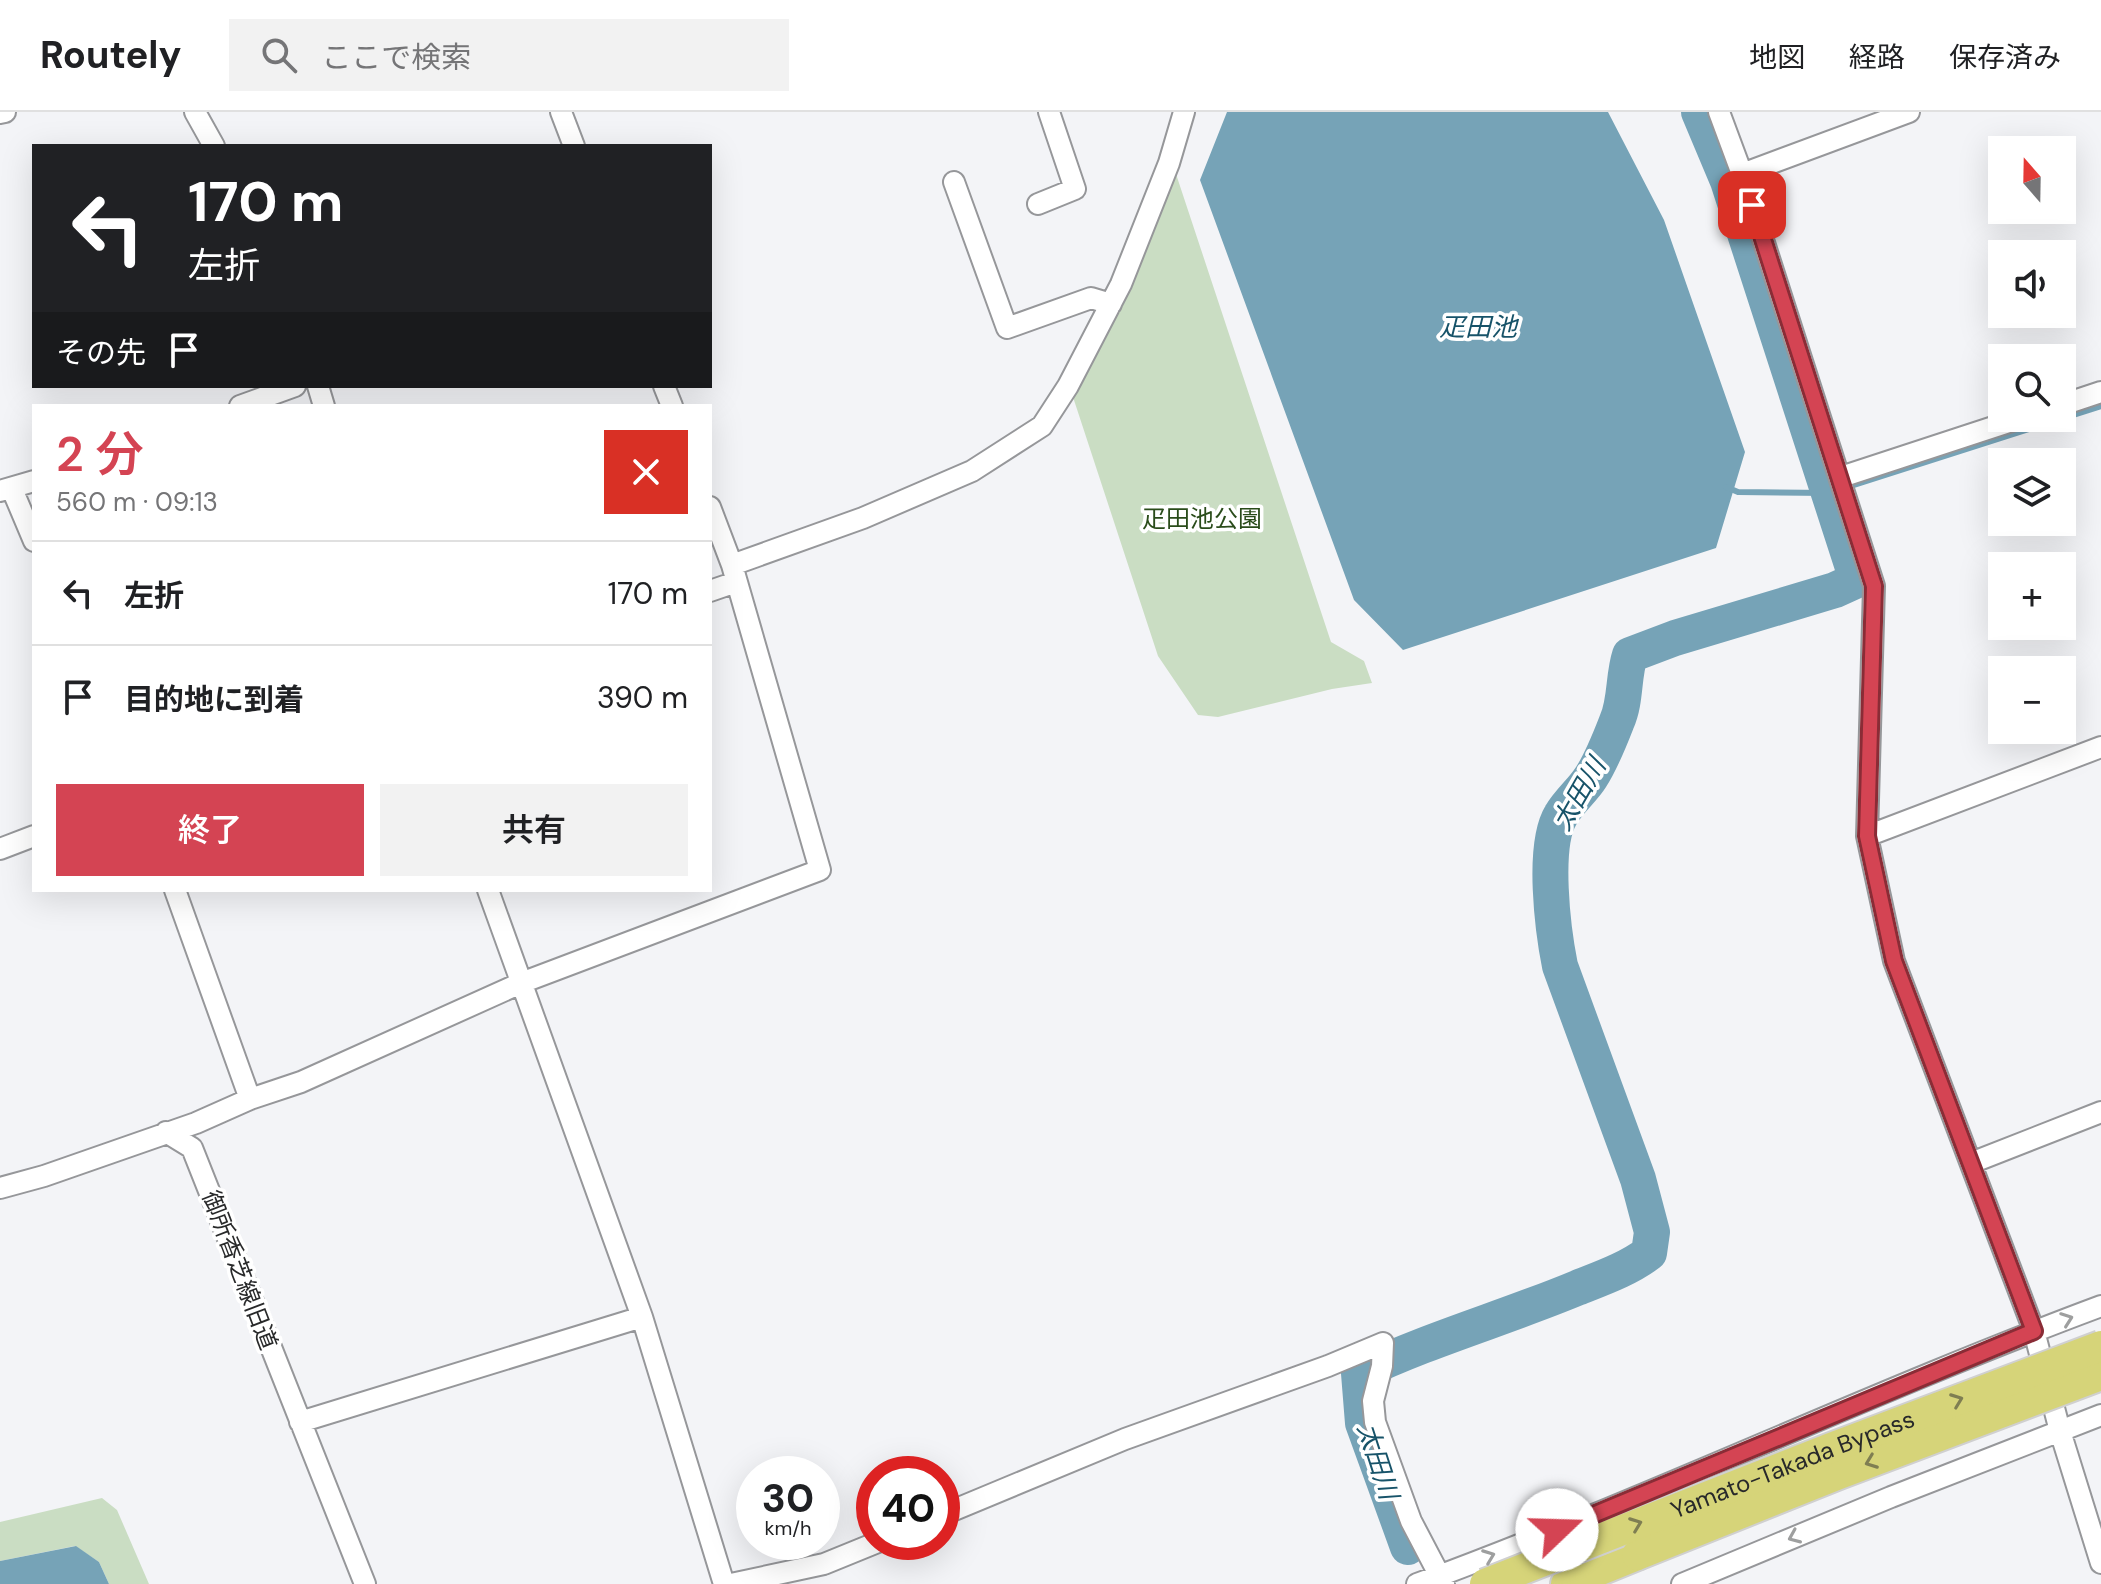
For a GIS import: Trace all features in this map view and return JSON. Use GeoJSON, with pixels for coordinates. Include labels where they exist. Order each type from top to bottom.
{"type":"FeatureCollection","features":[{"type":"Feature","properties":{"kind":"highway","name":"Yamato-Takada Bypass"},"geometry":{"type":"LineString","coordinates":[[1485,1584],[2101,1346]]}},
{"type":"Feature","properties":{"kind":"highway","name":"Yamato-Takada Bypass"},"geometry":{"type":"LineString","coordinates":[[1637,1555],[1839,1474],[2101,1375]]}},
{"type":"Feature","properties":{"kind":"highway"},"geometry":{"type":"LineString","coordinates":[[1566,1584],[1637,1555]]}},
{"type":"Feature","properties":{"kind":"highway"},"geometry":{"type":"LineString","coordinates":[[1587,1584],[1637,1555]]}},
{"type":"Feature","properties":{"kind":"street"},"geometry":{"type":"LineString","coordinates":[[195,112],[213,144]]}},
{"type":"Feature","properties":{"kind":"street"},"geometry":{"type":"LineString","coordinates":[[561,112],[573,144]]}},
{"type":"Feature","properties":{"kind":"street"},"geometry":{"type":"LineString","coordinates":[[1038,204],[1075,189],[1049,112]]}},
{"type":"Feature","properties":{"kind":"street"},"geometry":{"type":"LineString","coordinates":[[712,590],[734,573],[972,471],[1042,426],[1068,386],[1111,304],[1169,163],[1184,112]]}},
{"type":"Feature","properties":{"kind":"street"},"geometry":{"type":"LineString","coordinates":[[1719,112],[1742,174],[1874,586],[1867,836],[1894,961],[2034,1331],[2060,1431],[2101,1563]]}},
{"type":"Feature","properties":{"kind":"street"},"geometry":{"type":"LineString","coordinates":[[1742,174],[1909,112]]}},
{"type":"Feature","properties":{"kind":"street"},"geometry":{"type":"LineString","coordinates":[[954,182],[1007,328],[1091,298],[1111,304]]}},
{"type":"Feature","properties":{"kind":"street"},"geometry":{"type":"LineString","coordinates":[[246,404],[290,388]]}},
{"type":"Feature","properties":{"kind":"street"},"geometry":{"type":"LineString","coordinates":[[2076,400],[2101,392]]}},
{"type":"Feature","properties":{"kind":"street"},"geometry":{"type":"LineString","coordinates":[[1841,477],[1988,429]]}},
{"type":"Feature","properties":{"kind":"street"},"geometry":{"type":"LineString","coordinates":[[32,482],[6,490],[32,537]]}},
{"type":"Feature","properties":{"kind":"street"},"geometry":{"type":"LineString","coordinates":[[0,1188],[44,1176],[196,1123],[250,1099],[301,1082],[521,983],[820,870],[734,573],[712,512]]}},
{"type":"Feature","properties":{"kind":"street"},"geometry":{"type":"LineString","coordinates":[[1867,836],[2101,747]]}},
{"type":"Feature","properties":{"kind":"street"},"geometry":{"type":"LineString","coordinates":[[0,849],[32,837]]}},
{"type":"Feature","properties":{"kind":"street"},"geometry":{"type":"LineString","coordinates":[[176,892],[250,1099]]}},
{"type":"Feature","properties":{"kind":"street"},"geometry":{"type":"LineString","coordinates":[[489,892],[642,1317],[724,1584]]}},
{"type":"Feature","properties":{"kind":"street"},"geometry":{"type":"LineString","coordinates":[[1971,1163],[2101,1112]]}},
{"type":"Feature","properties":{"kind":"street","name":"御所香芝線旧道"},"geometry":{"type":"LineString","coordinates":[[166,1132],[192,1148],[365,1584]]}},
{"type":"Feature","properties":{"kind":"street"},"geometry":{"type":"LineString","coordinates":[[1417,1584],[1442,1580],[1844,1408],[2101,1306]]}},
{"type":"Feature","properties":{"kind":"street"},"geometry":{"type":"LineString","coordinates":[[300,1422],[642,1317]]}},
{"type":"Feature","properties":{"kind":"street"},"geometry":{"type":"LineString","coordinates":[[960,1508],[1125,1439],[1383,1343],[1382,1366],[1373,1401],[1375,1422],[1411,1521],[1442,1580]]}},
{"type":"Feature","properties":{"kind":"street"},"geometry":{"type":"LineString","coordinates":[[1682,1584],[2101,1415]]}},
{"type":"Feature","properties":{"kind":"street"},"geometry":{"type":"LineString","coordinates":[[731,1584],[824,1564],[856,1551]]}},
{"type":"Feature","properties":{"kind":"green space","name":"疋田池公園"},"geometry":{"type":"Polygon","coordinates":[[[1176,174],[1331,642],[1364,661],[1372,683],[1332,689],[1218,717],[1198,715],[1158,656],[1072,394],[1176,174]]]}},
{"type":"Feature","properties":{"kind":"green space"},"geometry":{"type":"Polygon","coordinates":[[[102,1498],[117,1510],[149,1584],[109,1584],[99,1562],[75,1546],[0,1561],[0,1522],[102,1498]]]}},
{"type":"Feature","properties":{"kind":"water","name":"疋田池"},"geometry":{"type":"Polygon","coordinates":[[[1227,112],[1608,112],[1664,220],[1745,452],[1716,548],[1403,650],[1354,600],[1200,180],[1227,112]]]}},
{"type":"Feature","properties":{"kind":"water"},"geometry":{"type":"Polygon","coordinates":[[[76,1546],[99,1562],[109,1584],[0,1584],[0,1561],[76,1546]]]}},
{"type":"Feature","properties":{"kind":"waterway","name":"太田川"},"geometry":{"type":"LineString","coordinates":[[1408,1547],[1363,1423],[1359,1373],[1605,1277],[1649,1253],[1652,1232],[1638,1179],[1560,966],[1550,867],[1555,829],[1561,815],[1599,764],[1620,713],[1630,655],[1675,638],[1835,590],[1857,580],[1728,181],[1699,112]]}},
{"type":"Feature","properties":{"kind":"waterway"},"geometry":{"type":"LineString","coordinates":[[1726,487],[1738,492],[1829,493],[2101,406]]}},
{"type":"Feature","properties":{"kind":"route"},"geometry":{"type":"LineString","coordinates":[[1557,1530],[2034,1331],[1894,961],[1867,836],[1874,586],[1752,205]]}}]}
